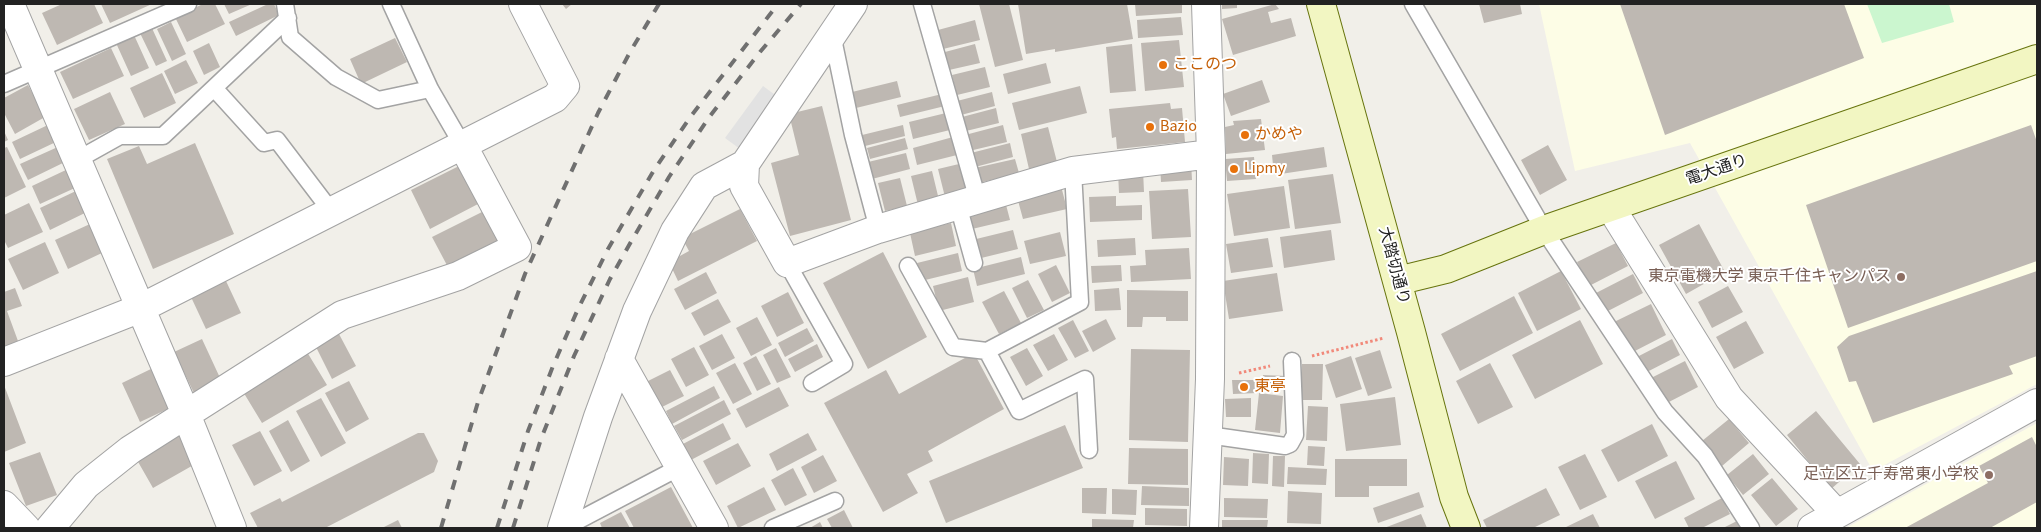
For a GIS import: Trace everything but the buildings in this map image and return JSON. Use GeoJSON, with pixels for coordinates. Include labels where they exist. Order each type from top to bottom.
{"type":"FeatureCollection","features":[{"type":"Feature","properties":{"kind":"street"},"geometry":{"type":"LineString","coordinates":[[10,4],[186,414],[232,528]]}},
{"type":"Feature","properties":{"kind":"street"},"geometry":{"type":"LineString","coordinates":[[4,362],[141,308],[555,98],[565,86],[523,4]]}},
{"type":"Feature","properties":{"kind":"street"},"geometry":{"type":"LineString","coordinates":[[563,528],[598,417],[637,311],[675,231],[704,186],[744,164],[852,4]]}},
{"type":"Feature","properties":{"kind":"street"},"geometry":{"type":"LineString","coordinates":[[1204,528],[1210,379],[1211,154],[1206,4]]}},
{"type":"Feature","properties":{"kind":"street","name":"大踏切通り"},"geometry":{"type":"LineString","coordinates":[[1321,4],[1454,497],[1466,528]]}},
{"type":"Feature","properties":{"kind":"street","name":"電大通り"},"geometry":{"type":"LineString","coordinates":[[1397,281],[1446,269],[1544,230],[2037,59]]}},
{"type":"Feature","properties":{"kind":"street"},"geometry":{"type":"LineString","coordinates":[[50,528],[86,485],[130,450],[342,315],[458,276],[517,247],[462,146]]}},
{"type":"Feature","properties":{"kind":"street"},"geometry":{"type":"LineString","coordinates":[[744,164],[744,186],[787,263],[878,229],[1073,171],[1211,154]]}},
{"type":"Feature","properties":{"kind":"street"},"geometry":{"type":"LineString","coordinates":[[1611,208],[1729,398],[1837,514]]}},
{"type":"Feature","properties":{"kind":"street"},"geometry":{"type":"LineString","coordinates":[[619,360],[714,528]]}},
{"type":"Feature","properties":{"kind":"street"},"geometry":{"type":"LineString","coordinates":[[1812,528],[2037,403]]}},
{"type":"Feature","properties":{"kind":"street"},"geometry":{"type":"LineString","coordinates":[[4,505],[26,528]]}},
{"type":"Feature","properties":{"kind":"lane"},"geometry":{"type":"LineString","coordinates":[[4,84],[188,4]]}},
{"type":"Feature","properties":{"kind":"lane"},"geometry":{"type":"LineString","coordinates":[[391,4],[430,89],[462,146]]}},
{"type":"Feature","properties":{"kind":"lane"},"geometry":{"type":"LineString","coordinates":[[922,4],[968,203],[974,263]]}},
{"type":"Feature","properties":{"kind":"lane"},"geometry":{"type":"LineString","coordinates":[[1413,4],[1544,230],[1665,412],[1705,456],[1751,528]]}},
{"type":"Feature","properties":{"kind":"lane"},"geometry":{"type":"LineString","coordinates":[[286,11],[290,37],[336,77],[378,100],[430,89]]}},
{"type":"Feature","properties":{"kind":"lane"},"geometry":{"type":"LineString","coordinates":[[77,160],[120,136],[163,136],[214,88],[286,11]]}},
{"type":"Feature","properties":{"kind":"lane"},"geometry":{"type":"LineString","coordinates":[[832,34],[853,135],[878,229]]}},
{"type":"Feature","properties":{"kind":"lane"},"geometry":{"type":"LineString","coordinates":[[214,88],[264,143],[277,140],[331,211]]}},
{"type":"Feature","properties":{"kind":"lane"},"geometry":{"type":"LineString","coordinates":[[908,266],[953,348],[987,351],[1080,302],[1073,171]]}},
{"type":"Feature","properties":{"kind":"lane"},"geometry":{"type":"LineString","coordinates":[[787,263],[844,364],[812,383]]}},
{"type":"Feature","properties":{"kind":"lane"},"geometry":{"type":"LineString","coordinates":[[987,351],[1018,411],[1085,378],[1089,450]]}},
{"type":"Feature","properties":{"kind":"lane"},"geometry":{"type":"LineString","coordinates":[[1208,435],[1285,446],[1290,444],[1295,435],[1292,361]]}},
{"type":"Feature","properties":{"kind":"lane"},"geometry":{"type":"LineString","coordinates":[[563,528],[680,467]]}},
{"type":"Feature","properties":{"kind":"lane"},"geometry":{"type":"LineString","coordinates":[[773,528],[835,501]]}},
{"type":"Feature","properties":{"kind":"shaded area","name":"東京電機大学 東京千住キャンパス"},"geometry":{"type":"Polygon","coordinates":[[[1539,4],[2037,4],[2037,384],[1873,471],[1690,143],[1575,171],[1539,4]]]}},
{"type":"Feature","properties":{"kind":"shaded area"},"geometry":{"type":"Polygon","coordinates":[[[763,86],[778,97],[740,149],[725,138],[763,86]]]}},
{"type":"Feature","properties":{"kind":"shaded area","name":"足立区立千寿常東小学校"},"geometry":{"type":"Polygon","coordinates":[[[2037,423],[2037,528],[1846,528],[2037,423]]]}},
{"type":"Feature","properties":{"kind":"green space"},"geometry":{"type":"Polygon","coordinates":[[[1867,4],[1949,4],[1954,22],[1882,43],[1867,4]]]}},
{"type":"Feature","properties":{"kind":"railway"},"geometry":{"type":"LineString","coordinates":[[441,528],[478,402],[525,274],[598,113],[630,52],[659,4]]}},
{"type":"Feature","properties":{"kind":"railway"},"geometry":{"type":"LineString","coordinates":[[497,528],[528,431],[553,366],[578,309],[608,249],[654,170],[691,116],[778,4]]}},
{"type":"Feature","properties":{"kind":"railway"},"geometry":{"type":"LineString","coordinates":[[513,528],[541,439],[574,356],[610,279],[669,177],[710,116],[760,52],[801,4]]}},
{"type":"Feature","properties":{"kind":"place","name":"ここのつ"},"geometry":{"type":"Point","coordinates":[1163,65]}},
{"type":"Feature","properties":{"kind":"place","name":"Bazio"},"geometry":{"type":"Point","coordinates":[1150,127]}},
{"type":"Feature","properties":{"kind":"place","name":"かめや"},"geometry":{"type":"Point","coordinates":[1245,135]}},
{"type":"Feature","properties":{"kind":"place","name":"Lipmy"},"geometry":{"type":"Point","coordinates":[1234,169]}},
{"type":"Feature","properties":{"kind":"place","name":"東京電機大学 東京千住キャンパス"},"geometry":{"type":"Point","coordinates":[1901,277]}},
{"type":"Feature","properties":{"kind":"place","name":"東亭"},"geometry":{"type":"Point","coordinates":[1244,387]}},
{"type":"Feature","properties":{"kind":"place","name":"足立区立千寿常東小学校"},"geometry":{"type":"Point","coordinates":[1989,475]}}]}
